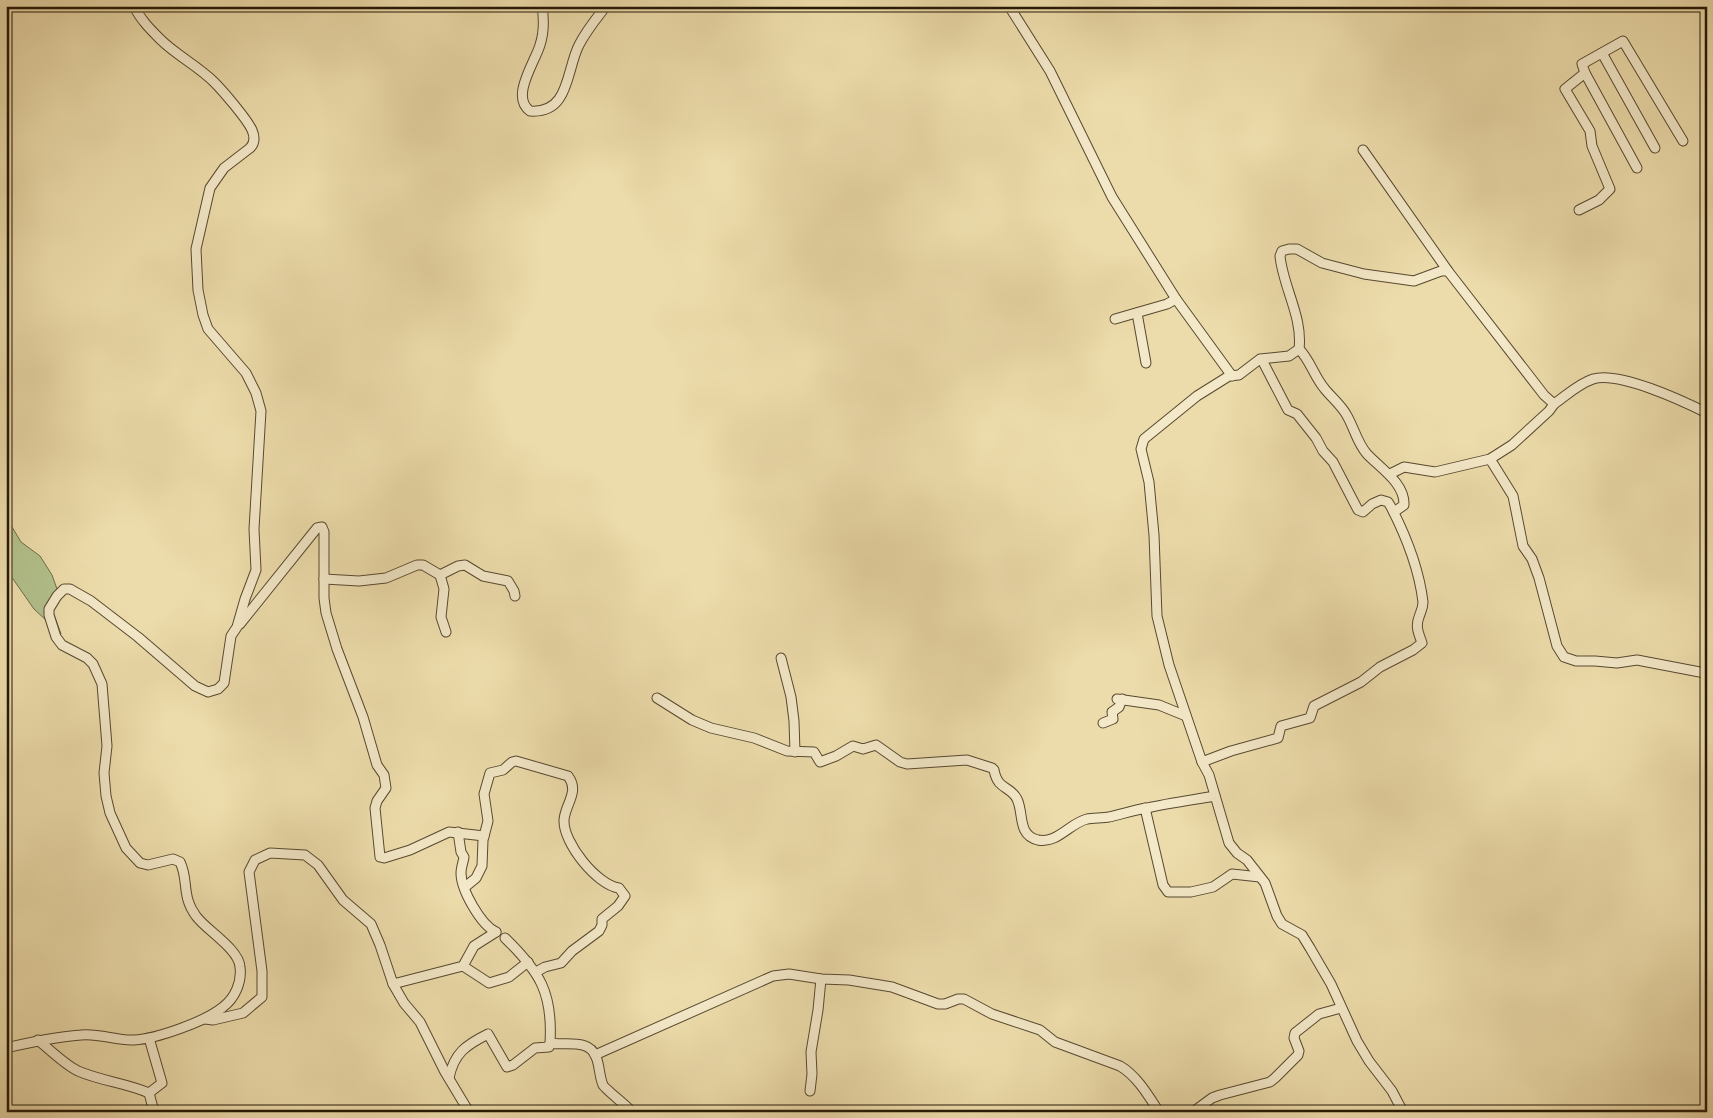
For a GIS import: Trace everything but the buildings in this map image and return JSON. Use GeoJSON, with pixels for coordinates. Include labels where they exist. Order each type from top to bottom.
{"type":"FeatureCollection","features":[{"type":"Feature","properties":{"kind":"street"},"geometry":{"type":"LineString","coordinates":[[134,6],[139,16],[162,40],[214,82],[253,131],[254,144],[224,168],[210,188],[196,249],[198,290],[208,329],[246,373],[256,392],[261,411],[254,529],[256,570],[237,627]]}},
{"type":"Feature","properties":{"kind":"street"},"geometry":{"type":"LineString","coordinates":[[542,6],[544,27],[540,45],[522,90],[524,104],[527,109],[533,111],[547,108],[558,100],[566,87],[578,47],[586,32],[606,6]]}},
{"type":"Feature","properties":{"kind":"street"},"geometry":{"type":"LineString","coordinates":[[1009,6],[1050,71],[1112,197],[1176,299],[1232,376]]}},
{"type":"Feature","properties":{"kind":"street"},"geometry":{"type":"LineString","coordinates":[[1637,168],[1585,73],[1582,64],[1602,52],[1623,40],[1683,141]]}},
{"type":"Feature","properties":{"kind":"street"},"geometry":{"type":"LineString","coordinates":[[1602,52],[1655,148]]}},
{"type":"Feature","properties":{"kind":"street"},"geometry":{"type":"LineString","coordinates":[[1579,210],[1599,200],[1610,189],[1592,146],[1590,132],[1566,89],[1585,73]]}},
{"type":"Feature","properties":{"kind":"street"},"geometry":{"type":"LineString","coordinates":[[1363,150],[1448,271],[1544,395],[1554,404]]}},
{"type":"Feature","properties":{"kind":"street"},"geometry":{"type":"LineString","coordinates":[[1404,1112],[1392,1091],[1368,1062],[1331,984],[1302,935],[1282,924],[1277,916],[1265,883],[1229,843],[1209,775],[1202,762],[1168,665],[1157,616],[1154,535],[1149,482],[1141,449],[1144,439],[1197,396],[1232,376],[1239,375],[1260,359],[1290,356],[1299,350],[1300,342],[1295,308],[1280,261],[1282,251],[1288,248],[1297,249],[1322,263],[1364,274],[1414,281],[1448,271]]}},
{"type":"Feature","properties":{"kind":"street"},"geometry":{"type":"LineString","coordinates":[[1115,319],[1167,304],[1176,299]]}},
{"type":"Feature","properties":{"kind":"street"},"geometry":{"type":"LineString","coordinates":[[1137,313],[1146,363]]}},
{"type":"Feature","properties":{"kind":"street"},"geometry":{"type":"LineString","coordinates":[[1299,350],[1324,388],[1346,414],[1361,447],[1390,474],[1404,502],[1403,506],[1394,512]]}},
{"type":"Feature","properties":{"kind":"street"},"geometry":{"type":"LineString","coordinates":[[1202,762],[1231,751],[1278,738],[1281,726],[1310,718],[1314,706],[1361,682],[1380,667],[1421,644],[1417,628],[1418,618],[1423,606],[1421,591],[1409,547],[1394,512],[1388,502],[1381,500],[1372,504],[1363,512],[1358,510],[1333,462],[1297,414],[1288,410],[1262,360]]}},
{"type":"Feature","properties":{"kind":"street"},"geometry":{"type":"LineString","coordinates":[[1390,474],[1404,467],[1435,472],[1490,459],[1512,446],[1554,404],[1578,386],[1595,378],[1614,378],[1663,393],[1707,413]]}},
{"type":"Feature","properties":{"kind":"street"},"geometry":{"type":"LineString","coordinates":[[1490,459],[1513,496],[1523,546],[1532,559],[1557,646],[1564,657],[1576,661],[1618,663],[1637,660],[1649,661],[1704,672],[1707,678]]}},
{"type":"Feature","properties":{"kind":"street"},"geometry":{"type":"LineString","coordinates":[[6,1048],[38,1040],[84,1034],[132,1040],[165,1034],[202,1019],[225,1006],[236,992],[240,977],[240,965],[234,953],[196,916],[190,906],[185,890],[184,872],[180,862],[173,859],[148,865],[140,863],[126,848],[110,813],[104,773],[107,746],[102,684],[93,664],[87,658],[62,645],[56,638],[49,615],[49,609],[64,589],[70,589],[90,601],[138,637],[195,686],[208,692],[218,689],[224,683],[231,636],[237,627],[319,526],[322,527],[324,530],[324,605],[337,649],[363,717],[377,765],[386,781],[386,788],[377,800],[375,808],[380,857],[384,858],[410,850],[449,832],[484,836]]}},
{"type":"Feature","properties":{"kind":"street"},"geometry":{"type":"LineString","coordinates":[[324,579],[359,581],[386,578],[417,565],[423,565],[440,575],[444,589],[441,617],[446,632]]}},
{"type":"Feature","properties":{"kind":"street"},"geometry":{"type":"LineString","coordinates":[[440,575],[458,566],[465,565],[483,576],[508,581],[515,596]]}},
{"type":"Feature","properties":{"kind":"street"},"geometry":{"type":"LineString","coordinates":[[781,658],[791,697],[795,752]]}},
{"type":"Feature","properties":{"kind":"street"},"geometry":{"type":"LineString","coordinates":[[657,698],[700,724],[754,738],[783,750],[814,752],[820,762],[836,756],[853,746],[863,749],[876,745],[900,762],[906,764],[966,760],[992,768],[995,778],[1001,785],[1012,792],[1017,799],[1026,834],[1040,840],[1057,836],[1087,819],[1098,819],[1144,808],[1215,796]]}},
{"type":"Feature","properties":{"kind":"street"},"geometry":{"type":"LineString","coordinates":[[1103,723],[1112,719],[1112,712],[1119,707],[1119,699],[1159,705],[1186,716]]}},
{"type":"Feature","properties":{"kind":"street"},"geometry":{"type":"LineString","coordinates":[[465,887],[476,878],[482,866],[484,836],[488,821],[485,788],[492,771],[503,770],[514,761],[564,774],[571,780],[571,799],[564,821],[574,851],[607,885],[619,888],[625,896],[624,900],[602,919],[599,931],[572,951],[561,963],[545,967],[536,972]]}},
{"type":"Feature","properties":{"kind":"street"},"geometry":{"type":"LineString","coordinates":[[1144,808],[1163,885],[1168,892],[1179,894],[1213,887],[1232,874],[1260,877]]}},
{"type":"Feature","properties":{"kind":"street"},"geometry":{"type":"LineString","coordinates":[[393,984],[463,966],[474,946],[496,932],[485,924],[466,894],[461,872],[464,857],[461,852],[458,832]]}},
{"type":"Feature","properties":{"kind":"street"},"geometry":{"type":"LineString","coordinates":[[202,1019],[214,1020],[243,1013],[262,997],[262,972],[249,872],[255,860],[270,853],[304,855],[318,865],[343,900],[371,924],[393,984],[420,1022],[469,1112]]}},
{"type":"Feature","properties":{"kind":"street"},"geometry":{"type":"LineString","coordinates":[[449,1078],[452,1065],[463,1048],[488,1034],[507,1067],[513,1065],[535,1048],[549,1047],[549,1006],[536,972],[505,938]]}},
{"type":"Feature","properties":{"kind":"street"},"geometry":{"type":"LineString","coordinates":[[463,966],[489,983],[509,977],[528,962]]}},
{"type":"Feature","properties":{"kind":"street"},"geometry":{"type":"LineString","coordinates":[[595,1055],[773,976],[794,974],[884,986],[938,1004],[946,1004],[958,998],[964,999],[992,1014],[1040,1030],[1055,1042],[1127,1070],[1136,1079],[1159,1112]]}},
{"type":"Feature","properties":{"kind":"street"},"geometry":{"type":"LineString","coordinates":[[810,1091],[812,1074],[811,1052],[821,979]]}},
{"type":"Feature","properties":{"kind":"street"},"geometry":{"type":"LineString","coordinates":[[1193,1112],[1212,1098],[1270,1082],[1282,1073],[1298,1055],[1299,1051],[1294,1038],[1295,1033],[1319,1014],[1341,1008]]}},
{"type":"Feature","properties":{"kind":"street"},"geometry":{"type":"LineString","coordinates":[[149,1038],[162,1083],[149,1093]]}},
{"type":"Feature","properties":{"kind":"street"},"geometry":{"type":"LineString","coordinates":[[38,1040],[76,1070],[108,1082],[125,1084],[149,1093]]}},
{"type":"Feature","properties":{"kind":"street"},"geometry":{"type":"LineString","coordinates":[[550,1043],[577,1044],[588,1048],[595,1055],[604,1086],[632,1112]]}},
{"type":"Feature","properties":{"kind":"street"},"geometry":{"type":"LineString","coordinates":[[149,1093],[154,1112]]}},
{"type":"Feature","properties":{"kind":"green space"},"geometry":{"type":"Polygon","coordinates":[[[6,517],[21,542],[40,556],[52,575],[57,589],[52,609],[61,634],[34,609],[6,569],[6,517]]]}}]}
